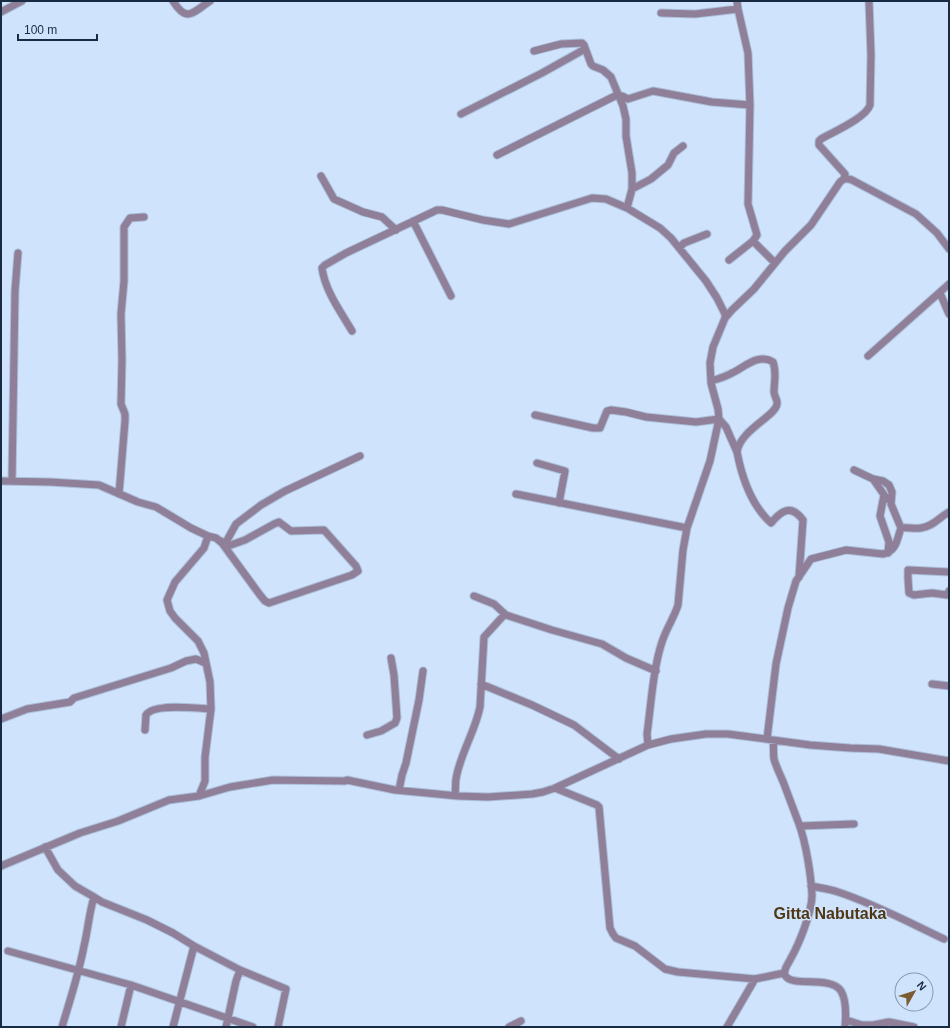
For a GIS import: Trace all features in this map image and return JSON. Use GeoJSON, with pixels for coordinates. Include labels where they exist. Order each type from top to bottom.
{"type":"FeatureCollection","features":[{"type":"Feature","properties":{"kind":"street"},"geometry":{"type":"LineString","coordinates":[[1,12],[22,1]]}},
{"type":"Feature","properties":{"kind":"street"},"geometry":{"type":"LineString","coordinates":[[173,1],[178,10],[186,15],[210,1]]}},
{"type":"Feature","properties":{"kind":"street"},"geometry":{"type":"LineString","coordinates":[[729,260],[754,241],[757,235],[748,204],[750,105],[748,53],[737,1]]}},
{"type":"Feature","properties":{"kind":"street"},"geometry":{"type":"LineString","coordinates":[[844,179],[845,174],[819,145],[819,142],[821,139],[855,120],[868,110],[870,105],[871,55],[869,1]]}},
{"type":"Feature","properties":{"kind":"street"},"geometry":{"type":"LineString","coordinates":[[661,13],[695,14],[738,9]]}},
{"type":"Feature","properties":{"kind":"street"},"geometry":{"type":"LineString","coordinates":[[534,51],[557,44],[582,43],[591,64],[613,80],[620,96],[626,119],[626,136],[630,154],[632,189],[627,208]]}},
{"type":"Feature","properties":{"kind":"street"},"geometry":{"type":"LineString","coordinates":[[461,114],[542,73],[585,49]]}},
{"type":"Feature","properties":{"kind":"street"},"geometry":{"type":"LineString","coordinates":[[497,155],[595,106],[620,96],[628,100],[653,91],[712,102],[750,105]]}},
{"type":"Feature","properties":{"kind":"street"},"geometry":{"type":"LineString","coordinates":[[632,189],[651,179],[668,165],[674,153],[684,146]]}},
{"type":"Feature","properties":{"kind":"street"},"geometry":{"type":"LineString","coordinates":[[321,176],[334,199],[363,212],[382,217],[396,230]]}},
{"type":"Feature","properties":{"kind":"street"},"geometry":{"type":"LineString","coordinates":[[648,745],[656,671],[662,642],[678,605],[683,550],[687,528],[710,461],[719,419],[711,381],[710,363],[713,347],[725,318],[754,289],[811,225],[840,182],[847,178],[906,208],[926,222],[937,233],[949,249]]}},
{"type":"Feature","properties":{"kind":"street"},"geometry":{"type":"LineString","coordinates":[[352,331],[323,279],[322,268],[346,253],[428,214],[442,210],[483,220],[509,224],[592,198],[606,199],[627,208],[660,228],[671,238],[706,281],[723,308],[725,318]]}},
{"type":"Feature","properties":{"kind":"street"},"geometry":{"type":"LineString","coordinates":[[119,494],[125,421],[125,414],[121,404],[121,314],[124,281],[124,227],[130,218],[144,217]]}},
{"type":"Feature","properties":{"kind":"street"},"geometry":{"type":"LineString","coordinates":[[413,221],[451,296]]}},
{"type":"Feature","properties":{"kind":"street"},"geometry":{"type":"LineString","coordinates":[[937,233],[949,238]]}},
{"type":"Feature","properties":{"kind":"street"},"geometry":{"type":"LineString","coordinates":[[679,248],[688,240],[707,234]]}},
{"type":"Feature","properties":{"kind":"street"},"geometry":{"type":"LineString","coordinates":[[754,241],[775,264]]}},
{"type":"Feature","properties":{"kind":"street"},"geometry":{"type":"LineString","coordinates":[[12,480],[15,291],[18,253]]}},
{"type":"Feature","properties":{"kind":"street"},"geometry":{"type":"LineString","coordinates":[[868,356],[949,284]]}},
{"type":"Feature","properties":{"kind":"street"},"geometry":{"type":"LineString","coordinates":[[940,293],[949,314]]}},
{"type":"Feature","properties":{"kind":"street"},"geometry":{"type":"LineString","coordinates":[[723,308],[732,310]]}},
{"type":"Feature","properties":{"kind":"street"},"geometry":{"type":"LineString","coordinates":[[711,381],[728,375],[756,360],[763,358],[773,362],[776,373],[774,394],[778,402],[776,408],[756,425],[742,440],[737,447],[737,452]]}},
{"type":"Feature","properties":{"kind":"street"},"geometry":{"type":"LineString","coordinates":[[535,415],[593,428],[600,428],[607,411],[611,410],[646,417],[696,422],[719,419]]}},
{"type":"Feature","properties":{"kind":"street"},"geometry":{"type":"LineString","coordinates":[[719,419],[726,427],[737,452],[747,487],[758,509],[764,517],[771,523],[778,514],[788,510],[794,510],[803,520],[799,577]]}},
{"type":"Feature","properties":{"kind":"street"},"geometry":{"type":"LineString","coordinates":[[223,543],[236,524],[261,505],[285,491],[360,456]]}},
{"type":"Feature","properties":{"kind":"street"},"geometry":{"type":"LineString","coordinates":[[537,463],[565,471],[559,503]]}},
{"type":"Feature","properties":{"kind":"street"},"geometry":{"type":"LineString","coordinates":[[854,470],[873,479],[883,481],[889,485],[892,492],[891,504]]}},
{"type":"Feature","properties":{"kind":"street"},"geometry":{"type":"LineString","coordinates":[[800,558],[811,559],[846,550],[883,554],[888,553],[897,544],[901,528],[891,504],[873,479]]}},
{"type":"Feature","properties":{"kind":"street"},"geometry":{"type":"LineString","coordinates":[[1,481],[12,480],[98,485],[138,502],[156,507],[191,528],[216,538],[228,546],[245,540],[279,522],[291,531],[324,530],[356,566],[358,571],[352,575],[269,603],[265,601],[223,543]]}},
{"type":"Feature","properties":{"kind":"street"},"geometry":{"type":"LineString","coordinates":[[516,494],[687,528]]}},
{"type":"Feature","properties":{"kind":"street"},"geometry":{"type":"LineString","coordinates":[[884,495],[880,516],[889,542],[888,553]]}},
{"type":"Feature","properties":{"kind":"street"},"geometry":{"type":"LineString","coordinates":[[901,528],[922,528],[935,523],[942,515],[949,512]]}},
{"type":"Feature","properties":{"kind":"street"},"geometry":{"type":"LineString","coordinates":[[199,796],[205,781],[205,757],[211,709],[210,682],[204,653],[198,641],[175,618],[170,611],[167,600],[175,582],[204,548],[208,536]]}},
{"type":"Feature","properties":{"kind":"street"},"geometry":{"type":"LineString","coordinates":[[784,973],[785,968],[796,950],[808,914],[811,904],[811,886],[800,826],[774,758],[770,740],[772,688],[778,652],[796,581],[811,559]]}},
{"type":"Feature","properties":{"kind":"street"},"geometry":{"type":"LineString","coordinates":[[949,572],[908,570],[909,593],[914,595],[932,593],[948,595],[949,591]]}},
{"type":"Feature","properties":{"kind":"street"},"geometry":{"type":"LineString","coordinates":[[474,596],[494,604],[505,614],[552,630],[602,644],[626,658],[656,671]]}},
{"type":"Feature","properties":{"kind":"street"},"geometry":{"type":"LineString","coordinates":[[455,795],[456,780],[460,764],[478,719],[484,637],[505,614]]}},
{"type":"Feature","properties":{"kind":"street"},"geometry":{"type":"LineString","coordinates":[[367,735],[381,731],[395,723],[397,718],[394,675],[391,658]]}},
{"type":"Feature","properties":{"kind":"street"},"geometry":{"type":"LineString","coordinates":[[1,719],[27,709],[70,702],[74,698],[171,668],[186,661],[196,659],[205,663]]}},
{"type":"Feature","properties":{"kind":"street"},"geometry":{"type":"LineString","coordinates":[[399,790],[419,700],[423,671]]}},
{"type":"Feature","properties":{"kind":"street"},"geometry":{"type":"LineString","coordinates":[[481,684],[532,705],[574,725],[619,759]]}},
{"type":"Feature","properties":{"kind":"street"},"geometry":{"type":"LineString","coordinates":[[932,684],[949,686]]}},
{"type":"Feature","properties":{"kind":"street"},"geometry":{"type":"LineString","coordinates":[[145,730],[146,715],[150,711],[183,707],[211,709]]}},
{"type":"Feature","properties":{"kind":"street"},"geometry":{"type":"LineString","coordinates":[[1,866],[46,847],[169,800],[199,796],[230,786],[278,780],[346,780],[399,790],[488,797],[519,796],[543,792],[555,788],[648,745],[706,734],[728,734],[850,748],[879,749],[949,761]]}},
{"type":"Feature","properties":{"kind":"street"},"geometry":{"type":"LineString","coordinates":[[555,788],[599,807],[610,928],[616,938],[635,946],[665,969],[678,972],[755,979],[784,973]]}},
{"type":"Feature","properties":{"kind":"street"},"geometry":{"type":"LineString","coordinates":[[800,826],[854,824]]}},
{"type":"Feature","properties":{"kind":"street"},"geometry":{"type":"LineString","coordinates":[[46,847],[58,870],[75,886],[102,902],[174,932],[194,946],[240,970],[286,989],[278,1027]]}},
{"type":"Feature","properties":{"kind":"street"},"geometry":{"type":"LineString","coordinates":[[811,886],[837,892],[856,899],[904,919],[944,939]]}},
{"type":"Feature","properties":{"kind":"street"},"geometry":{"type":"LineString","coordinates":[[62,1027],[79,970],[94,897]]}},
{"type":"Feature","properties":{"kind":"street"},"geometry":{"type":"LineString","coordinates":[[173,1027],[194,946]]}},
{"type":"Feature","properties":{"kind":"street"},"geometry":{"type":"LineString","coordinates":[[8,951],[131,986],[253,1027]]}},
{"type":"Feature","properties":{"kind":"street"},"geometry":{"type":"LineString","coordinates":[[226,1027],[236,981],[240,970]]}},
{"type":"Feature","properties":{"kind":"street"},"geometry":{"type":"LineString","coordinates":[[784,973],[790,979],[802,982],[820,982],[837,987],[844,998],[845,1023],[873,1025],[889,1022],[914,1027]]}},
{"type":"Feature","properties":{"kind":"street"},"geometry":{"type":"LineString","coordinates":[[727,1027],[755,979]]}},
{"type":"Feature","properties":{"kind":"street"},"geometry":{"type":"LineString","coordinates":[[121,1027],[131,986]]}},
{"type":"Feature","properties":{"kind":"street"},"geometry":{"type":"LineString","coordinates":[[509,1027],[521,1021]]}},
{"type":"Feature","properties":{"kind":"district","name":"Gitta Nabutaka"},"geometry":{"type":"Point","coordinates":[830,913]}}]}
